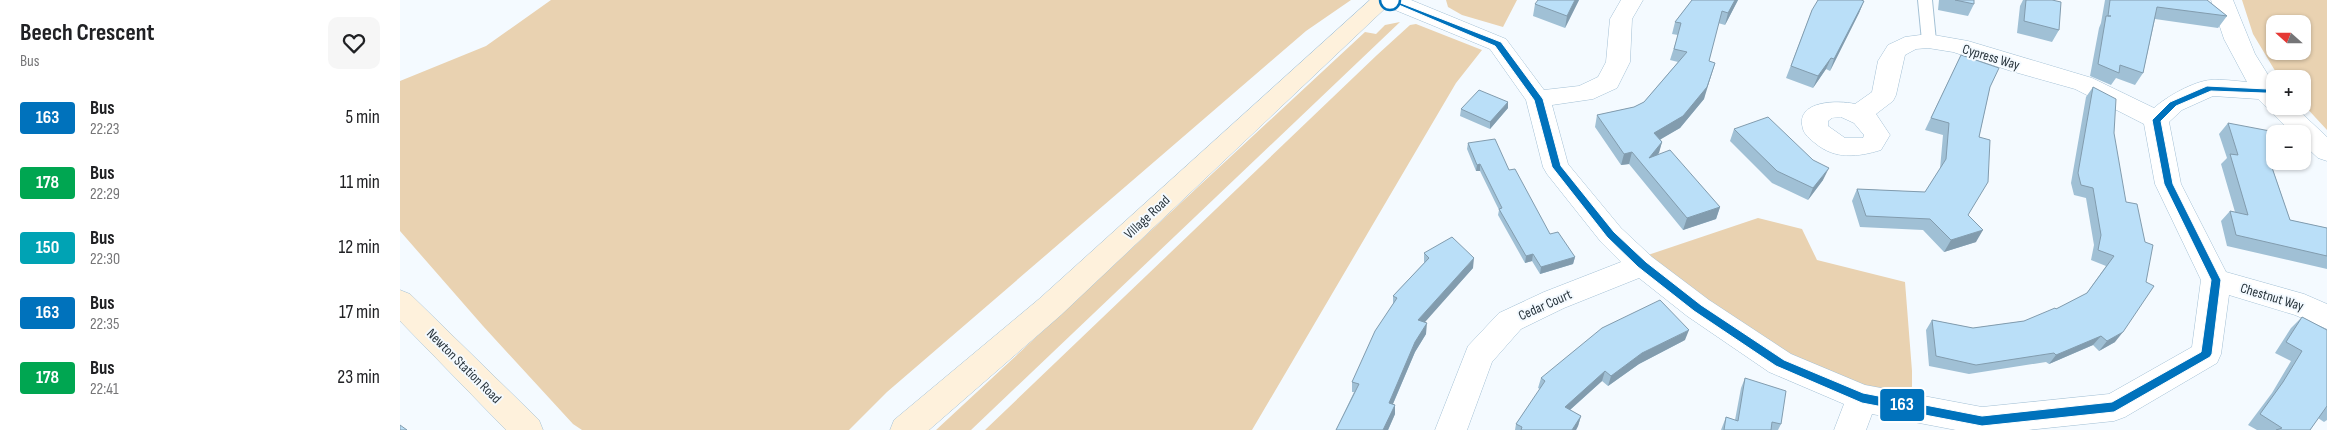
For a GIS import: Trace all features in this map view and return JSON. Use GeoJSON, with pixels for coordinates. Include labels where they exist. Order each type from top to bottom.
{"type":"FeatureCollection","features":[{"type":"Feature","properties":{"kind":"street","name":"Village Road"},"geometry":{"type":"LineString","coordinates":[[906,430],[1050,307],[1383,0]]}},
{"type":"Feature","properties":{"kind":"street"},"geometry":{"type":"LineString","coordinates":[[1390,0],[1498,44],[1538,99],[1556,167],[1610,235],[1642,265],[1698,308],[1780,363],[1862,398],[1982,421],[2114,407],[2206,354],[2216,280],[2168,184],[2156,120],[2173,104],[2210,88],[2266,99]]}},
{"type":"Feature","properties":{"kind":"street"},"geometry":{"type":"LineString","coordinates":[[1538,99],[1584,93],[1608,82],[1618,62],[1621,19],[1632,0]]}},
{"type":"Feature","properties":{"kind":"street"},"geometry":{"type":"LineString","coordinates":[[2222,0],[2226,18],[2266,88]]}},
{"type":"Feature","properties":{"kind":"street","name":"Cypress Way"},"geometry":{"type":"LineString","coordinates":[[1859,114],[1884,94],[1892,56],[1900,46],[1915,41],[1929,41],[1971,49],[2014,65],[2090,86],[2156,120]]}},
{"type":"Feature","properties":{"kind":"street"},"geometry":{"type":"LineString","coordinates":[[2289,115],[2327,152]]}},
{"type":"Feature","properties":{"kind":"street","name":"Cedar Court"},"geometry":{"type":"LineString","coordinates":[[1451,430],[1478,355],[1510,321],[1554,300],[1642,265]]}},
{"type":"Feature","properties":{"kind":"street","name":"Chestnut Way"},"geometry":{"type":"LineString","coordinates":[[2216,280],[2304,306],[2327,317]]}},
{"type":"Feature","properties":{"kind":"street","name":"Newton Station Road"},"geometry":{"type":"LineString","coordinates":[[400,302],[527,430]]}},
{"type":"Feature","properties":{"kind":"street"},"geometry":{"type":"LineString","coordinates":[[1850,430],[1862,398]]}},
{"type":"Feature","properties":{"kind":"lane"},"geometry":{"type":"LineString","coordinates":[[1925,0],[1929,41]]}},
{"type":"Feature","properties":{"kind":"shaded area"},"geometry":{"type":"Polygon","coordinates":[[[551,0],[1351,0],[1306,31],[887,392],[849,430],[582,430],[573,424],[483,326],[400,231],[400,81],[486,46],[551,0]]]}},
{"type":"Feature","properties":{"kind":"shaded area"},"geometry":{"type":"Polygon","coordinates":[[[1446,0],[1517,0],[1503,27],[1462,15],[1448,7],[1446,0]]]}},
{"type":"Feature","properties":{"kind":"shaded area"},"geometry":{"type":"Polygon","coordinates":[[[2242,0],[2327,0],[2327,130],[2311,113],[2311,70],[2275,70],[2269,60],[2311,60],[2311,15],[2266,15],[2266,56],[2253,34],[2242,0]]]}},
{"type":"Feature","properties":{"kind":"shaded area"},"geometry":{"type":"Polygon","coordinates":[[[1400,22],[971,430],[936,430],[1365,32],[1376,34],[1385,25],[1400,22]]]}},
{"type":"Feature","properties":{"kind":"shaded area"},"geometry":{"type":"Polygon","coordinates":[[[1416,24],[1482,50],[1456,83],[1252,430],[985,430],[1377,55],[1410,25],[1416,24]]]}},
{"type":"Feature","properties":{"kind":"shaded area"},"geometry":{"type":"Polygon","coordinates":[[[1758,218],[1802,229],[1817,260],[1905,282],[1912,371],[1912,400],[1780,359],[1642,257],[1758,218]]]}},
{"type":"Feature","properties":{"kind":"building"},"geometry":{"type":"Polygon","coordinates":[[[1538,0],[1575,0],[1567,16],[1535,4],[1538,0]]]}},
{"type":"Feature","properties":{"kind":"building"},"geometry":{"type":"Polygon","coordinates":[[[1692,0],[1735,0],[1728,13],[1722,11],[1709,61],[1715,63],[1707,87],[1683,116],[1654,133],[1662,142],[1649,158],[1670,150],[1720,207],[1687,218],[1632,152],[1624,154],[1597,115],[1634,107],[1644,102],[1687,52],[1674,49],[1681,23],[1675,22],[1692,0]]]}},
{"type":"Feature","properties":{"kind":"building"},"geometry":{"type":"Polygon","coordinates":[[[1818,0],[1864,1],[1834,59],[1831,58],[1818,76],[1791,66],[1812,10],[1818,0]]]}},
{"type":"Feature","properties":{"kind":"building"},"geometry":{"type":"Polygon","coordinates":[[[1955,0],[1974,0],[1974,4],[1955,0]]]}},
{"type":"Feature","properties":{"kind":"building"},"geometry":{"type":"Polygon","coordinates":[[[2026,0],[2061,2],[2059,30],[2024,21],[2026,0]]]}},
{"type":"Feature","properties":{"kind":"building"},"geometry":{"type":"Polygon","coordinates":[[[2110,0],[2207,0],[2227,16],[2157,7],[2143,73],[2120,65],[2119,73],[2098,64],[2106,16],[2108,16],[2110,0]]]}},
{"type":"Feature","properties":{"kind":"building"},"geometry":{"type":"Polygon","coordinates":[[[1961,55],[1999,68],[1990,87],[1979,137],[1990,140],[1988,182],[1968,215],[1983,230],[1951,240],[1930,219],[1866,216],[1857,189],[1925,192],[1946,159],[1949,123],[1931,118],[1961,55]]]}},
{"type":"Feature","properties":{"kind":"building"},"geometry":{"type":"Polygon","coordinates":[[[2093,87],[2116,99],[2114,133],[2126,202],[2137,204],[2145,242],[2153,245],[2146,282],[2154,286],[2123,332],[2107,341],[2101,336],[2056,355],[2054,353],[1976,365],[1936,356],[1932,320],[1973,328],[2024,321],[2056,309],[2087,293],[2114,256],[2098,250],[2101,235],[2093,188],[2081,185],[2078,173],[2093,87]]]}},
{"type":"Feature","properties":{"kind":"building"},"geometry":{"type":"Polygon","coordinates":[[[1479,90],[1508,102],[1490,122],[1461,109],[1479,90]]]}},
{"type":"Feature","properties":{"kind":"building"},"geometry":{"type":"Polygon","coordinates":[[[1768,117],[1813,160],[1829,168],[1813,188],[1777,171],[1734,129],[1768,117]]]}},
{"type":"Feature","properties":{"kind":"building"},"geometry":{"type":"Polygon","coordinates":[[[2228,123],[2266,130],[2266,170],[2273,170],[2290,220],[2327,228],[2327,256],[2236,235],[2230,211],[2248,215],[2230,154],[2238,155],[2228,123]]]}},
{"type":"Feature","properties":{"kind":"building"},"geometry":{"type":"Polygon","coordinates":[[[1495,139],[1509,170],[1515,169],[1550,234],[1558,232],[1575,257],[1541,267],[1533,254],[1526,256],[1499,209],[1502,208],[1480,164],[1477,165],[1468,143],[1495,139]]]}},
{"type":"Feature","properties":{"kind":"building"},"geometry":{"type":"Polygon","coordinates":[[[1452,237],[1474,258],[1418,320],[1427,323],[1415,342],[1389,403],[1395,405],[1383,430],[1336,430],[1359,384],[1352,382],[1375,331],[1397,298],[1393,296],[1429,258],[1424,253],[1452,237]]]}},
{"type":"Feature","properties":{"kind":"building"},"geometry":{"type":"Polygon","coordinates":[[[1660,300],[1689,330],[1642,353],[1611,376],[1605,371],[1565,407],[1581,416],[1572,430],[1521,430],[1522,427],[1516,424],[1545,381],[1541,378],[1602,328],[1660,300]]]}},
{"type":"Feature","properties":{"kind":"building"},"geometry":{"type":"Polygon","coordinates":[[[2302,317],[2327,330],[2327,406],[2310,430],[2276,430],[2282,428],[2260,414],[2302,351],[2286,342],[2302,317]]]}},
{"type":"Feature","properties":{"kind":"building"},"geometry":{"type":"Polygon","coordinates":[[[1745,378],[1786,391],[1781,424],[1772,422],[1771,430],[1724,430],[1726,417],[1738,421],[1745,378]]]}},
{"type":"Feature","properties":{"kind":"building"},"geometry":{"type":"Polygon","coordinates":[[[400,425],[407,430],[400,430],[400,425]]]}},
{"type":"Feature","properties":{"kind":"bus line","name":"163"},"geometry":{"type":"LineString","coordinates":[[1390,0],[1419,10],[1498,44],[1538,99],[1556,167],[1610,235],[1642,265],[1698,308],[1780,363],[1862,398],[1982,421],[2114,407],[2206,354],[2216,280],[2168,184],[2156,120],[2173,104],[2210,88],[2264,91]]}}]}
